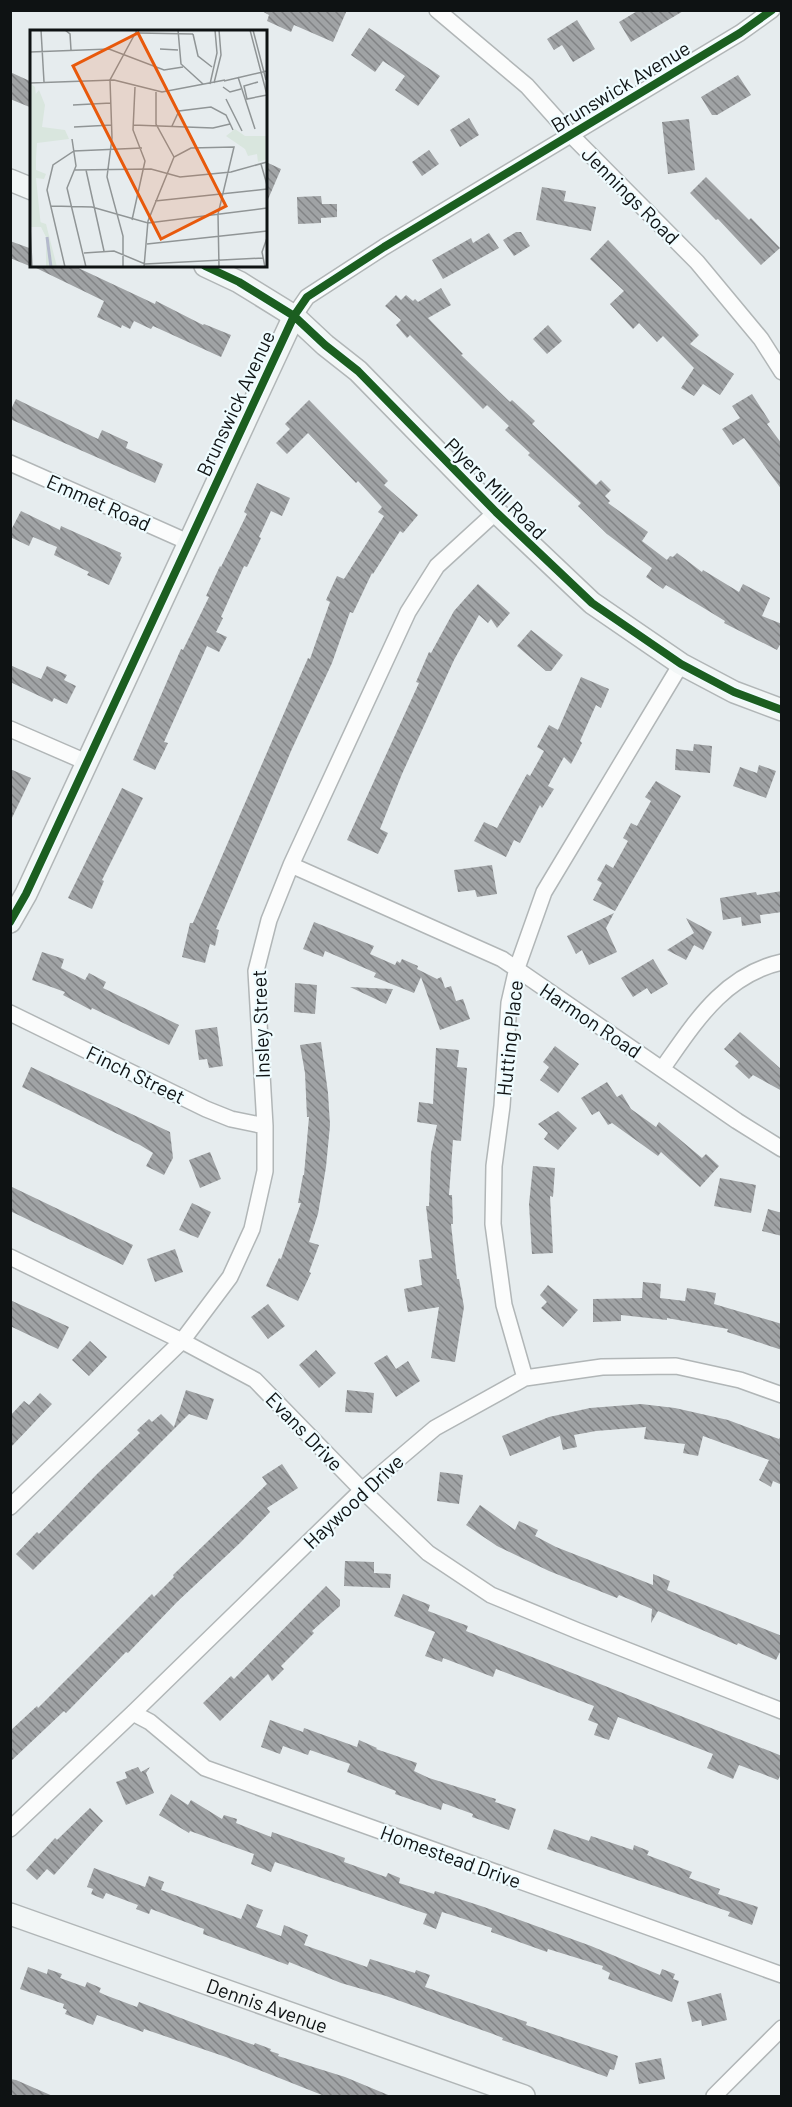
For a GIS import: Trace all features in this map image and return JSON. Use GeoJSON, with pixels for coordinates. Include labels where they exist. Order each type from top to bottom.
{"type":"FeatureCollection","features":[{"type":"Feature","properties":{"kind":"street","name":"Jennings Road"},"geometry":{"type":"LineString","coordinates":[[436,10],[527,86],[697,262],[761,339],[782,372]]}},
{"type":"Feature","properties":{"kind":"street","name":"Brunswick Avenue"},"geometry":{"type":"LineString","coordinates":[[10,922],[26,894],[188,542],[299,321],[307,297],[384,247],[740,33],[772,10]]}},
{"type":"Feature","properties":{"kind":"street"},"geometry":{"type":"LineString","coordinates":[[10,180],[30,188]]}},
{"type":"Feature","properties":{"kind":"street","name":"Plyers Mill Road"},"geometry":{"type":"LineString","coordinates":[[207,267],[239,282],[299,321],[317,324],[334,333],[358,371],[496,512],[592,603],[681,664],[734,692],[782,710]]}},
{"type":"Feature","properties":{"kind":"street","name":"Emmet Road"},"geometry":{"type":"LineString","coordinates":[[10,463],[188,542]]}},
{"type":"Feature","properties":{"kind":"street","name":"Insley Street"},"geometry":{"type":"LineString","coordinates":[[10,1507],[182,1341],[230,1277],[252,1229],[265,1171],[265,1126],[256,971],[269,920],[291,865],[408,612],[437,566],[496,512]]}},
{"type":"Feature","properties":{"kind":"street","name":"Hutting Place"},"geometry":{"type":"LineString","coordinates":[[525,1378],[504,1305],[493,1224],[495,1166],[502,1106],[509,1003],[517,968],[544,892],[681,664]]}},
{"type":"Feature","properties":{"kind":"street"},"geometry":{"type":"LineString","coordinates":[[10,729],[86,762]]}},
{"type":"Feature","properties":{"kind":"street","name":"Harmon Road"},"geometry":{"type":"LineString","coordinates":[[291,865],[494,955],[517,968],[737,1121],[782,1149]]}},
{"type":"Feature","properties":{"kind":"street"},"geometry":{"type":"LineString","coordinates":[[662,1069],[703,1010],[726,989],[752,971],[782,962]]}},
{"type":"Feature","properties":{"kind":"street","name":"Finch Street"},"geometry":{"type":"LineString","coordinates":[[10,1013],[206,1109],[238,1121],[265,1126]]}},
{"type":"Feature","properties":{"kind":"street","name":"Evans Drive"},"geometry":{"type":"LineString","coordinates":[[10,1257],[182,1341],[255,1380],[362,1490],[428,1553],[491,1595],[782,1711]]}},
{"type":"Feature","properties":{"kind":"street","name":"Haywood Drive"},"geometry":{"type":"LineString","coordinates":[[10,1829],[134,1713],[362,1490],[435,1428],[525,1378],[602,1367],[676,1366],[740,1380],[782,1395]]}},
{"type":"Feature","properties":{"kind":"street","name":"Homestead Drive"},"geometry":{"type":"LineString","coordinates":[[134,1713],[150,1722],[206,1768],[782,1975]]}},
{"type":"Feature","properties":{"kind":"street","name":"Dennis Avenue"},"geometry":{"type":"LineString","coordinates":[[10,1914],[524,2097]]}},
{"type":"Feature","properties":{"kind":"street"},"geometry":{"type":"LineString","coordinates":[[714,2097],[782,2028]]}},
{"type":"Feature","properties":{"kind":"building"},"geometry":{"type":"Polygon","coordinates":[[[260,10],[347,10],[333,42],[294,25],[291,32],[267,21],[269,15],[260,10]]]}},
{"type":"Feature","properties":{"kind":"building"},"geometry":{"type":"Polygon","coordinates":[[[639,10],[685,10],[631,42],[619,22],[639,10]]]}},
{"type":"Feature","properties":{"kind":"building"},"geometry":{"type":"Polygon","coordinates":[[[577,20],[595,49],[573,62],[562,45],[554,50],[547,39],[577,20]]]}},
{"type":"Feature","properties":{"kind":"building"},"geometry":{"type":"Polygon","coordinates":[[[369,28],[440,76],[418,106],[395,90],[405,76],[383,61],[375,72],[351,55],[369,28]]]}},
{"type":"Feature","properties":{"kind":"building"},"geometry":{"type":"Polygon","coordinates":[[[10,72],[30,81],[30,107],[10,99],[10,72]]]}},
{"type":"Feature","properties":{"kind":"building"},"geometry":{"type":"Polygon","coordinates":[[[738,75],[751,95],[717,115],[712,115],[701,97],[738,75]]]}},
{"type":"Feature","properties":{"kind":"building"},"geometry":{"type":"Polygon","coordinates":[[[469,118],[479,135],[460,147],[450,130],[469,118]]]}},
{"type":"Feature","properties":{"kind":"building"},"geometry":{"type":"Polygon","coordinates":[[[689,119],[695,170],[668,174],[662,122],[689,119]]]}},
{"type":"Feature","properties":{"kind":"building"},"geometry":{"type":"Polygon","coordinates":[[[429,150],[439,164],[422,176],[412,162],[429,150]]]}},
{"type":"Feature","properties":{"kind":"building"},"geometry":{"type":"Polygon","coordinates":[[[267,162],[281,169],[267,202],[267,162]]]}},
{"type":"Feature","properties":{"kind":"building"},"geometry":{"type":"Polygon","coordinates":[[[706,177],[780,248],[761,265],[690,193],[706,177]]]}},
{"type":"Feature","properties":{"kind":"building"},"geometry":{"type":"Polygon","coordinates":[[[542,187],[566,191],[564,201],[596,207],[591,231],[536,220],[542,187]]]}},
{"type":"Feature","properties":{"kind":"building"},"geometry":{"type":"Polygon","coordinates":[[[321,196],[322,204],[337,204],[337,217],[321,218],[321,223],[298,224],[297,197],[321,196]]]}},
{"type":"Feature","properties":{"kind":"building"},"geometry":{"type":"Polygon","coordinates":[[[516,232],[521,232],[530,246],[514,256],[503,240],[516,232]]]}},
{"type":"Feature","properties":{"kind":"building"},"geometry":{"type":"Polygon","coordinates":[[[489,233],[499,248],[443,279],[432,260],[471,238],[473,243],[489,233]]]}},
{"type":"Feature","properties":{"kind":"building"},"geometry":{"type":"Polygon","coordinates":[[[608,240],[699,335],[690,344],[734,374],[720,395],[703,384],[694,396],[681,388],[694,368],[663,336],[657,342],[639,323],[633,329],[610,304],[624,291],[590,259],[608,240]]]}},
{"type":"Feature","properties":{"kind":"building"},"geometry":{"type":"Polygon","coordinates":[[[10,241],[30,248],[30,266],[10,258],[10,241]]]}},
{"type":"Feature","properties":{"kind":"building"},"geometry":{"type":"Polygon","coordinates":[[[34,267],[76,267],[155,304],[156,301],[203,325],[231,335],[221,357],[153,326],[151,329],[134,321],[130,329],[122,325],[121,328],[97,317],[104,301],[34,267]]]}},
{"type":"Feature","properties":{"kind":"building"},"geometry":{"type":"Polygon","coordinates":[[[441,288],[451,305],[428,318],[463,354],[461,355],[510,402],[512,400],[535,421],[532,424],[596,485],[601,480],[611,490],[605,496],[610,501],[608,503],[648,532],[642,541],[667,560],[677,553],[702,572],[703,570],[739,592],[743,584],[770,598],[762,616],[782,624],[782,641],[777,650],[724,623],[725,621],[666,585],[663,589],[646,577],[652,568],[607,534],[578,506],[581,503],[528,455],[530,453],[505,430],[509,426],[487,405],[483,409],[410,335],[407,338],[396,325],[401,320],[385,306],[396,295],[401,300],[406,295],[418,302],[441,288]]]}},
{"type":"Feature","properties":{"kind":"building"},"geometry":{"type":"Polygon","coordinates":[[[548,325],[562,341],[547,354],[533,339],[548,325]]]}},
{"type":"Feature","properties":{"kind":"building"},"geometry":{"type":"Polygon","coordinates":[[[752,394],[770,422],[767,424],[782,444],[782,490],[744,438],[733,445],[722,429],[740,418],[732,406],[752,394]]]}},
{"type":"Feature","properties":{"kind":"building"},"geometry":{"type":"Polygon","coordinates":[[[16,399],[98,439],[102,430],[128,442],[126,448],[163,464],[155,483],[10,419],[10,411],[16,399]]]}},
{"type":"Feature","properties":{"kind":"building"},"geometry":{"type":"Polygon","coordinates":[[[309,400],[388,481],[384,485],[418,515],[403,533],[400,531],[372,573],[353,613],[350,612],[332,663],[291,751],[216,929],[219,930],[215,946],[210,944],[205,963],[182,957],[190,923],[193,923],[308,658],[310,659],[330,602],[326,600],[337,576],[344,579],[384,516],[378,512],[382,507],[308,433],[287,454],[276,443],[290,429],[285,424],[309,400]]]}},
{"type":"Feature","properties":{"kind":"building"},"geometry":{"type":"Polygon","coordinates":[[[257,483],[290,498],[282,516],[271,511],[259,537],[261,538],[247,567],[244,566],[221,617],[223,618],[216,632],[227,637],[219,652],[207,646],[164,742],[168,743],[155,770],[133,760],[181,649],[183,650],[209,597],[206,596],[247,514],[244,512],[257,483]]]}},
{"type":"Feature","properties":{"kind":"building"},"geometry":{"type":"Polygon","coordinates":[[[21,511],[60,530],[61,526],[121,553],[122,557],[109,585],[87,575],[89,572],[54,555],[57,547],[33,537],[29,546],[10,537],[10,532],[21,511]]]}},
{"type":"Feature","properties":{"kind":"building"},"geometry":{"type":"Polygon","coordinates":[[[478,584],[510,613],[497,628],[491,619],[488,623],[479,615],[454,660],[402,774],[380,829],[388,833],[378,854],[347,840],[419,683],[416,682],[429,652],[431,653],[454,611],[478,584]]]}},
{"type":"Feature","properties":{"kind":"building"},"geometry":{"type":"Polygon","coordinates":[[[531,630],[563,655],[551,671],[546,671],[517,646],[531,630]]]}},
{"type":"Feature","properties":{"kind":"building"},"geometry":{"type":"Polygon","coordinates":[[[10,665],[41,679],[47,666],[67,675],[64,680],[76,686],[67,704],[54,698],[52,702],[10,682],[10,665]]]}},
{"type":"Feature","properties":{"kind":"building"},"geometry":{"type":"Polygon","coordinates":[[[581,677],[609,689],[601,708],[596,705],[580,741],[582,743],[571,764],[564,757],[548,786],[554,789],[542,808],[540,805],[520,843],[514,840],[506,857],[474,841],[484,822],[497,828],[527,774],[530,776],[544,751],[537,747],[549,725],[558,730],[581,677]]]}},
{"type":"Feature","properties":{"kind":"building"},"geometry":{"type":"Polygon","coordinates":[[[694,744],[712,746],[710,773],[675,770],[676,749],[693,751],[694,744]]]}},
{"type":"Feature","properties":{"kind":"building"},"geometry":{"type":"Polygon","coordinates":[[[759,765],[776,771],[766,798],[733,786],[740,767],[757,773],[759,765]]]}},
{"type":"Feature","properties":{"kind":"building"},"geometry":{"type":"Polygon","coordinates":[[[10,769],[31,778],[10,822],[10,769]]]}},
{"type":"Feature","properties":{"kind":"building"},"geometry":{"type":"Polygon","coordinates":[[[656,781],[681,796],[615,911],[593,900],[602,883],[597,880],[606,864],[613,868],[628,841],[623,838],[631,823],[637,826],[651,801],[645,797],[656,781]]]}},
{"type":"Feature","properties":{"kind":"building"},"geometry":{"type":"Polygon","coordinates":[[[122,788],[143,798],[102,880],[104,881],[92,909],[68,898],[122,788]]]}},
{"type":"Feature","properties":{"kind":"building"},"geometry":{"type":"Polygon","coordinates":[[[492,865],[497,894],[477,897],[475,890],[458,892],[454,870],[492,865]]]}},
{"type":"Feature","properties":{"kind":"building"},"geometry":{"type":"Polygon","coordinates":[[[782,891],[782,912],[760,915],[761,923],[742,926],[741,917],[723,920],[720,898],[756,892],[757,895],[782,891]]]}},
{"type":"Feature","properties":{"kind":"building"},"geometry":{"type":"Polygon","coordinates":[[[614,913],[606,928],[617,952],[589,965],[582,950],[576,954],[567,936],[614,913]]]}},
{"type":"Feature","properties":{"kind":"building"},"geometry":{"type":"Polygon","coordinates":[[[686,918],[712,932],[703,950],[694,945],[686,960],[667,950],[694,933],[686,918]]]}},
{"type":"Feature","properties":{"kind":"building"},"geometry":{"type":"Polygon","coordinates":[[[314,922],[374,946],[370,954],[395,965],[402,959],[418,966],[417,969],[437,979],[441,977],[445,988],[451,986],[456,1001],[463,999],[470,1019],[440,1030],[421,977],[414,993],[374,977],[376,973],[325,951],[323,957],[303,949],[314,922]]]}},
{"type":"Feature","properties":{"kind":"building"},"geometry":{"type":"Polygon","coordinates":[[[42,952],[64,959],[61,968],[85,980],[89,973],[106,982],[103,988],[179,1025],[169,1045],[92,1008],[91,1010],[63,995],[65,992],[32,980],[42,952]]]}},
{"type":"Feature","properties":{"kind":"building"},"geometry":{"type":"Polygon","coordinates":[[[653,959],[668,984],[651,994],[647,988],[633,997],[621,978],[653,959]]]}},
{"type":"Feature","properties":{"kind":"building"},"geometry":{"type":"Polygon","coordinates":[[[295,983],[317,985],[315,1014],[294,1012],[295,983]]]}},
{"type":"Feature","properties":{"kind":"building"},"geometry":{"type":"Polygon","coordinates":[[[350,987],[393,989],[386,1004],[350,987]]]}},
{"type":"Feature","properties":{"kind":"building"},"geometry":{"type":"Polygon","coordinates":[[[217,1027],[223,1066],[209,1068],[207,1059],[199,1060],[195,1030],[217,1027]]]}},
{"type":"Feature","properties":{"kind":"building"},"geometry":{"type":"Polygon","coordinates":[[[740,1032],[782,1070],[782,1091],[753,1075],[749,1079],[735,1066],[739,1062],[724,1049],[740,1032]]]}},
{"type":"Feature","properties":{"kind":"building"},"geometry":{"type":"Polygon","coordinates":[[[321,1042],[330,1125],[318,1214],[309,1242],[319,1245],[309,1272],[311,1273],[298,1301],[266,1286],[279,1258],[281,1259],[301,1203],[298,1203],[304,1175],[309,1117],[307,1117],[305,1073],[300,1045],[321,1042]]]}},
{"type":"Feature","properties":{"kind":"building"},"geometry":{"type":"Polygon","coordinates":[[[555,1046],[579,1064],[558,1093],[540,1080],[549,1067],[543,1062],[555,1046]]]}},
{"type":"Feature","properties":{"kind":"building"},"geometry":{"type":"Polygon","coordinates":[[[436,1048],[459,1050],[457,1067],[467,1068],[461,1141],[453,1140],[449,1195],[452,1195],[453,1224],[451,1224],[457,1279],[459,1279],[464,1307],[455,1362],[431,1358],[439,1307],[408,1312],[404,1289],[422,1285],[419,1260],[432,1258],[426,1206],[429,1206],[431,1153],[437,1125],[417,1122],[419,1102],[433,1104],[436,1048]]]}},
{"type":"Feature","properties":{"kind":"building"},"geometry":{"type":"Polygon","coordinates":[[[31,1067],[170,1132],[173,1158],[164,1175],[146,1166],[153,1153],[22,1087],[31,1067]]]}},
{"type":"Feature","properties":{"kind":"building"},"geometry":{"type":"Polygon","coordinates":[[[607,1082],[617,1097],[622,1094],[631,1109],[656,1127],[659,1122],[702,1158],[706,1154],[719,1166],[700,1187],[661,1152],[658,1156],[612,1123],[608,1125],[599,1111],[592,1115],[581,1098],[607,1082]]]}},
{"type":"Feature","properties":{"kind":"building"},"geometry":{"type":"Polygon","coordinates":[[[558,1111],[577,1128],[558,1150],[544,1139],[548,1133],[538,1124],[558,1111]]]}},
{"type":"Feature","properties":{"kind":"building"},"geometry":{"type":"Polygon","coordinates":[[[210,1152],[221,1179],[200,1188],[189,1160],[210,1152]]]}},
{"type":"Feature","properties":{"kind":"building"},"geometry":{"type":"Polygon","coordinates":[[[533,1166],[555,1168],[553,1197],[550,1196],[553,1253],[532,1254],[529,1204],[533,1166]]]}},
{"type":"Feature","properties":{"kind":"building"},"geometry":{"type":"Polygon","coordinates":[[[720,1178],[756,1185],[751,1213],[714,1206],[720,1178]]]}},
{"type":"Feature","properties":{"kind":"building"},"geometry":{"type":"Polygon","coordinates":[[[10,1186],[133,1245],[123,1265],[10,1211],[10,1186]]]}},
{"type":"Feature","properties":{"kind":"building"},"geometry":{"type":"Polygon","coordinates":[[[192,1203],[211,1212],[198,1238],[179,1230],[192,1203]]]}},
{"type":"Feature","properties":{"kind":"building"},"geometry":{"type":"Polygon","coordinates":[[[768,1209],[782,1213],[782,1236],[762,1231],[768,1209]]]}},
{"type":"Feature","properties":{"kind":"building"},"geometry":{"type":"Polygon","coordinates":[[[175,1249],[183,1272],[155,1282],[147,1259],[175,1249]]]}},
{"type":"Feature","properties":{"kind":"building"},"geometry":{"type":"Polygon","coordinates":[[[643,1282],[661,1284],[660,1298],[685,1301],[687,1288],[716,1293],[714,1304],[782,1324],[782,1350],[727,1332],[728,1329],[667,1318],[667,1320],[621,1315],[621,1321],[593,1322],[593,1299],[642,1298],[643,1282]]]}},
{"type":"Feature","properties":{"kind":"building"},"geometry":{"type":"Polygon","coordinates":[[[548,1285],[578,1310],[563,1327],[541,1308],[547,1302],[540,1295],[548,1285]]]}},
{"type":"Feature","properties":{"kind":"building"},"geometry":{"type":"Polygon","coordinates":[[[10,1300],[69,1327],[58,1349],[10,1326],[10,1300]]]}},
{"type":"Feature","properties":{"kind":"building"},"geometry":{"type":"Polygon","coordinates":[[[268,1304],[285,1326],[268,1339],[251,1317],[268,1304]]]}},
{"type":"Feature","properties":{"kind":"building"},"geometry":{"type":"Polygon","coordinates":[[[90,1341],[107,1357],[89,1376],[72,1360],[90,1341]]]}},
{"type":"Feature","properties":{"kind":"building"},"geometry":{"type":"Polygon","coordinates":[[[316,1350],[336,1373],[319,1388],[299,1365],[316,1350]]]}},
{"type":"Feature","properties":{"kind":"building"},"geometry":{"type":"Polygon","coordinates":[[[387,1355],[396,1369],[408,1361],[420,1381],[396,1397],[374,1363],[387,1355]]]}},
{"type":"Feature","properties":{"kind":"building"},"geometry":{"type":"Polygon","coordinates":[[[186,1390],[214,1399],[207,1420],[189,1414],[33,1570],[16,1554],[140,1433],[137,1430],[149,1419],[152,1422],[161,1414],[174,1427],[186,1390]]]}},
{"type":"Feature","properties":{"kind":"building"},"geometry":{"type":"Polygon","coordinates":[[[347,1390],[374,1393],[372,1413],[345,1412],[347,1390]]]}},
{"type":"Feature","properties":{"kind":"building"},"geometry":{"type":"Polygon","coordinates":[[[40,1393],[52,1404],[10,1448],[10,1416],[24,1401],[29,1405],[40,1393]]]}},
{"type":"Feature","properties":{"kind":"building"},"geometry":{"type":"Polygon","coordinates":[[[641,1404],[675,1408],[728,1420],[779,1439],[782,1434],[782,1485],[773,1481],[771,1487],[759,1480],[769,1460],[703,1436],[698,1456],[683,1453],[685,1444],[644,1439],[646,1427],[574,1435],[577,1447],[563,1450],[560,1436],[510,1456],[502,1436],[549,1417],[590,1408],[641,1404]]]}},
{"type":"Feature","properties":{"kind":"building"},"geometry":{"type":"Polygon","coordinates":[[[282,1464],[298,1488],[267,1508],[270,1512],[240,1543],[177,1602],[66,1713],[64,1711],[10,1762],[10,1731],[37,1706],[38,1708],[152,1594],[154,1597],[174,1577],[173,1575],[267,1484],[262,1477],[282,1464]]]}},
{"type":"Feature","properties":{"kind":"building"},"geometry":{"type":"Polygon","coordinates":[[[440,1472],[463,1475],[459,1504],[437,1501],[440,1472]]]}},
{"type":"Feature","properties":{"kind":"building"},"geometry":{"type":"Polygon","coordinates":[[[480,1505],[515,1530],[519,1521],[538,1530],[535,1536],[556,1547],[653,1585],[653,1574],[670,1581],[667,1590],[782,1636],[782,1648],[776,1660],[658,1611],[651,1623],[652,1609],[549,1571],[497,1546],[466,1525],[480,1505]]]}},
{"type":"Feature","properties":{"kind":"building"},"geometry":{"type":"Polygon","coordinates":[[[345,1561],[374,1562],[374,1573],[391,1574],[390,1588],[344,1586],[345,1561]]]}},
{"type":"Feature","properties":{"kind":"building"},"geometry":{"type":"Polygon","coordinates":[[[326,1586],[340,1600],[340,1606],[312,1631],[314,1633],[281,1666],[284,1669],[272,1681],[268,1674],[220,1721],[203,1703],[231,1676],[234,1679],[326,1586]]]}},
{"type":"Feature","properties":{"kind":"building"},"geometry":{"type":"Polygon","coordinates":[[[403,1594],[430,1605],[428,1611],[468,1626],[466,1631],[782,1756],[782,1772],[778,1780],[739,1765],[733,1779],[707,1768],[713,1754],[618,1717],[609,1740],[594,1735],[598,1724],[588,1720],[594,1706],[496,1669],[493,1677],[443,1658],[442,1662],[425,1656],[435,1632],[394,1616],[403,1594]]]}},
{"type":"Feature","properties":{"kind":"building"},"geometry":{"type":"Polygon","coordinates":[[[270,1720],[303,1732],[304,1728],[357,1747],[359,1740],[376,1749],[417,1763],[414,1771],[429,1778],[496,1799],[495,1802],[516,1809],[509,1830],[472,1817],[473,1814],[443,1803],[441,1810],[395,1794],[396,1791],[347,1772],[350,1764],[310,1750],[308,1755],[283,1746],[280,1754],[261,1747],[270,1720]]]}},
{"type":"Feature","properties":{"kind":"building"},"geometry":{"type":"Polygon","coordinates":[[[138,1767],[141,1772],[150,1767],[146,1773],[154,1793],[126,1805],[116,1782],[127,1778],[125,1772],[138,1767]]]}},
{"type":"Feature","properties":{"kind":"building"},"geometry":{"type":"Polygon","coordinates":[[[171,1794],[188,1805],[191,1800],[222,1819],[224,1815],[237,1819],[236,1823],[271,1837],[272,1832],[345,1858],[344,1862],[386,1877],[388,1873],[400,1878],[399,1883],[434,1894],[435,1891],[484,1907],[591,1946],[660,1975],[662,1969],[675,1974],[673,1979],[679,1981],[672,2002],[608,1979],[610,1973],[602,1969],[603,1966],[548,1949],[547,1952],[491,1932],[492,1928],[442,1912],[436,1929],[423,1924],[427,1914],[275,1862],[271,1872],[251,1864],[254,1854],[190,1831],[189,1833],[159,1815],[171,1794]]]}},
{"type":"Feature","properties":{"kind":"building"},"geometry":{"type":"Polygon","coordinates":[[[90,1808],[103,1821],[54,1875],[47,1869],[37,1880],[26,1870],[55,1838],[57,1840],[90,1808]]]}},
{"type":"Feature","properties":{"kind":"building"},"geometry":{"type":"Polygon","coordinates":[[[554,1829],[589,1841],[591,1836],[633,1850],[634,1845],[649,1851],[647,1855],[692,1872],[689,1878],[720,1889],[718,1894],[758,1907],[752,1925],[728,1916],[730,1912],[547,1849],[554,1829]]]}},
{"type":"Feature","properties":{"kind":"building"},"geometry":{"type":"Polygon","coordinates":[[[94,1868],[145,1887],[149,1876],[164,1882],[161,1890],[241,1919],[247,1904],[263,1910],[256,1927],[281,1936],[284,1925],[308,1935],[304,1945],[367,1967],[370,1959],[415,1973],[416,1970],[430,1975],[425,1987],[618,2056],[614,2070],[610,2069],[607,2077],[386,1996],[341,1983],[289,1962],[288,1965],[203,1934],[204,1929],[151,1909],[149,1914],[136,1909],[138,1905],[106,1893],[103,1899],[91,1894],[93,1889],[87,1887],[94,1868]]]}},
{"type":"Feature","properties":{"kind":"building"},"geometry":{"type":"Polygon","coordinates":[[[28,1967],[47,1974],[48,1969],[62,1974],[60,1978],[85,1987],[87,1982],[101,1988],[99,1992],[105,1995],[137,2007],[139,2002],[254,2045],[255,2043],[271,2049],[270,2051],[279,2054],[278,2056],[345,2077],[393,2097],[327,2097],[226,2057],[144,2029],[143,2032],[97,2015],[93,2025],[65,2014],[67,2010],[63,2008],[64,2004],[20,1989],[28,1967]]]}},
{"type":"Feature","properties":{"kind":"building"},"geometry":{"type":"Polygon","coordinates":[[[721,1993],[727,2020],[702,2026],[701,2020],[692,2022],[687,2002],[721,1993]]]}},
{"type":"Feature","properties":{"kind":"building"},"geometry":{"type":"Polygon","coordinates":[[[661,2058],[665,2079],[639,2084],[635,2063],[661,2058]]]}},
{"type":"Feature","properties":{"kind":"building"},"geometry":{"type":"Polygon","coordinates":[[[10,2079],[16,2080],[55,2097],[10,2097],[10,2079]]]}},
{"type":"Feature","properties":{"kind":"cycle path"},"geometry":{"type":"LineString","coordinates":[[10,922],[26,894],[294,316],[307,297],[384,247],[740,33],[772,10]]}},
{"type":"Feature","properties":{"kind":"cycle path"},"geometry":{"type":"LineString","coordinates":[[207,267],[239,282],[294,316],[358,371],[496,512],[592,603],[681,664],[734,692],[782,710]]}}]}
